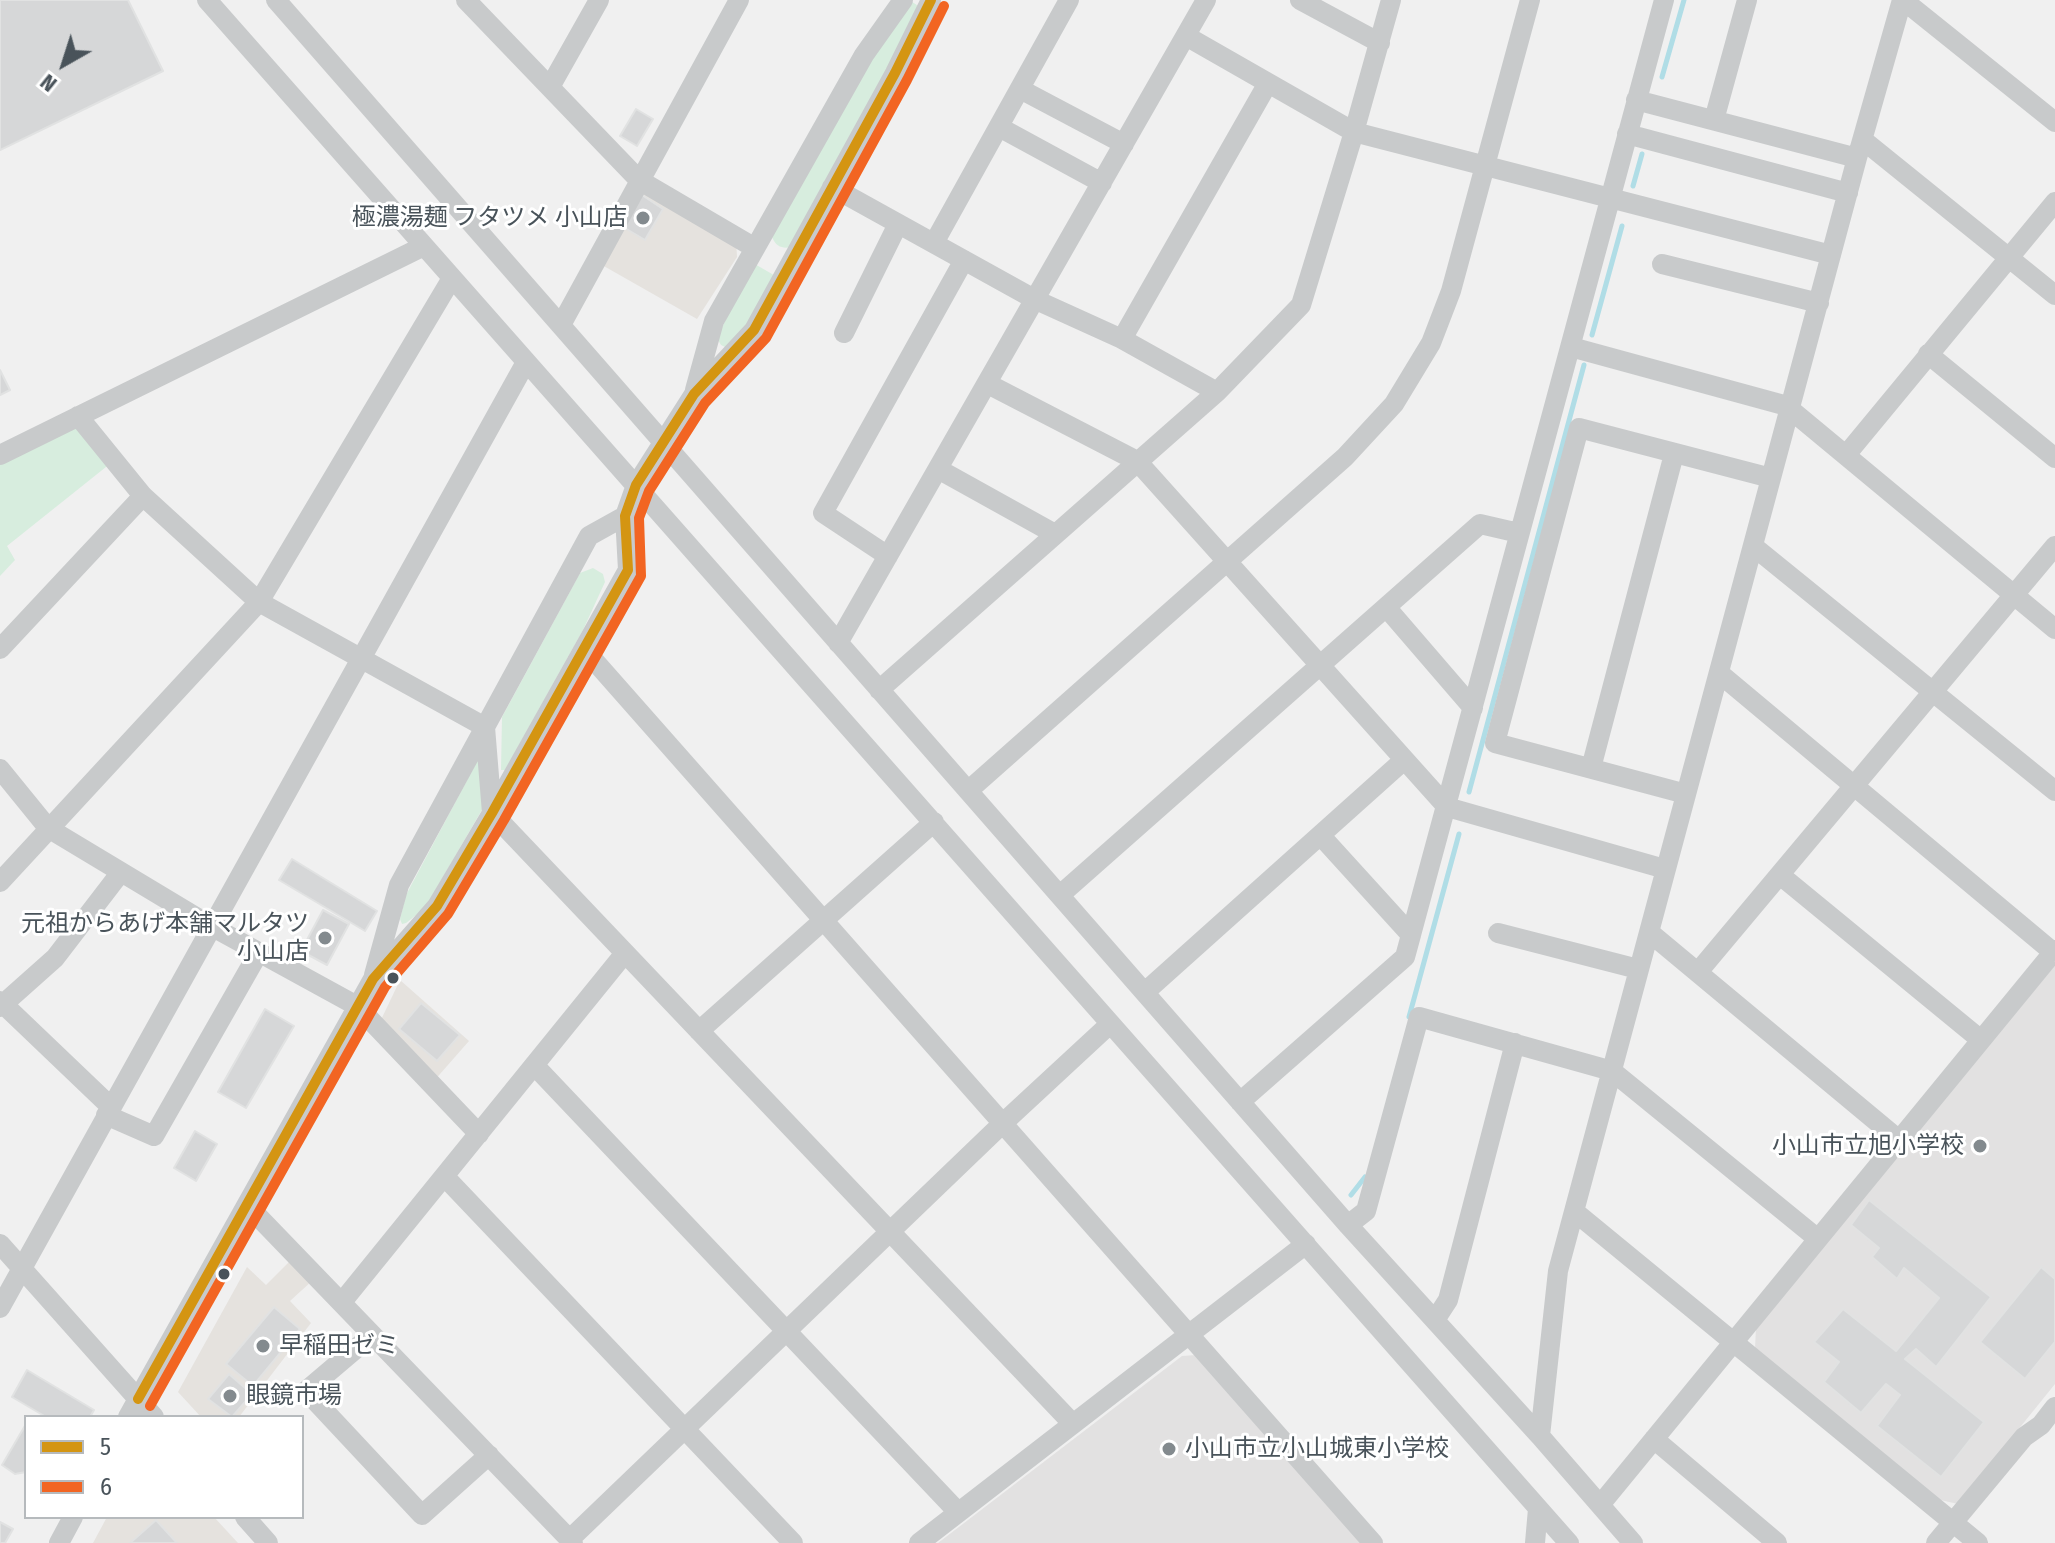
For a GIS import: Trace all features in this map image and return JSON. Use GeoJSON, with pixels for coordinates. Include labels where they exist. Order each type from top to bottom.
{"type":"FeatureCollection","features":[{"type":"Feature","properties":{"kind":"street"},"geometry":{"type":"LineString","coordinates":[[207,0],[1569,1543]]}},
{"type":"Feature","properties":{"kind":"street"},"geometry":{"type":"LineString","coordinates":[[276,0],[1348,1225],[1633,1543]]}},
{"type":"Feature","properties":{"kind":"street"},"geometry":{"type":"LineString","coordinates":[[466,0],[639,180],[755,248]]}},
{"type":"Feature","properties":{"kind":"street"},"geometry":{"type":"LineString","coordinates":[[550,87],[599,0]]}},
{"type":"Feature","properties":{"kind":"street"},"geometry":{"type":"LineString","coordinates":[[561,325],[739,0]]}},
{"type":"Feature","properties":{"kind":"street"},"geometry":{"type":"LineString","coordinates":[[694,394],[714,321],[864,55],[903,0]]}},
{"type":"Feature","properties":{"kind":"street"},"geometry":{"type":"LineString","coordinates":[[0,1244],[133,1408],[373,979],[437,906],[492,813],[628,570],[625,516],[636,485],[694,394],[754,330],[895,73],[931,0]]}},
{"type":"Feature","properties":{"kind":"street"},"geometry":{"type":"LineString","coordinates":[[934,243],[1069,0]]}},
{"type":"Feature","properties":{"kind":"street"},"geometry":{"type":"LineString","coordinates":[[838,643],[1206,0]]}},
{"type":"Feature","properties":{"kind":"street"},"geometry":{"type":"LineString","coordinates":[[1300,0],[1380,43]]}},
{"type":"Feature","properties":{"kind":"street"},"geometry":{"type":"LineString","coordinates":[[879,690],[1217,392],[1301,305],[1391,0]]}},
{"type":"Feature","properties":{"kind":"street"},"geometry":{"type":"LineString","coordinates":[[969,790],[1345,457],[1394,404],[1431,343],[1451,291],[1530,0]]}},
{"type":"Feature","properties":{"kind":"street"},"geometry":{"type":"LineString","coordinates":[[1240,1102],[1405,957],[1664,0]]}},
{"type":"Feature","properties":{"kind":"street"},"geometry":{"type":"LineString","coordinates":[[1714,120],[1747,0]]}},
{"type":"Feature","properties":{"kind":"street"},"geometry":{"type":"LineString","coordinates":[[1540,1436],[1558,1271],[1902,0],[2055,122]]}},
{"type":"Feature","properties":{"kind":"street"},"geometry":{"type":"LineString","coordinates":[[1186,36],[1354,132],[1831,255]]}},
{"type":"Feature","properties":{"kind":"street"},"geometry":{"type":"LineString","coordinates":[[1122,339],[1268,83]]}},
{"type":"Feature","properties":{"kind":"street"},"geometry":{"type":"LineString","coordinates":[[1020,89],[1124,144]]}},
{"type":"Feature","properties":{"kind":"street"},"geometry":{"type":"LineString","coordinates":[[1636,100],[1714,120],[1860,149],[2055,295]]}},
{"type":"Feature","properties":{"kind":"street"},"geometry":{"type":"LineString","coordinates":[[999,127],[1102,183]]}},
{"type":"Feature","properties":{"kind":"street"},"geometry":{"type":"LineString","coordinates":[[1627,134],[1848,193]]}},
{"type":"Feature","properties":{"kind":"street"},"geometry":{"type":"LineString","coordinates":[[832,187],[1036,300],[1122,339],[1217,392]]}},
{"type":"Feature","properties":{"kind":"street"},"geometry":{"type":"LineString","coordinates":[[1846,455],[2055,202]]}},
{"type":"Feature","properties":{"kind":"street"},"geometry":{"type":"LineString","coordinates":[[844,333],[898,224]]}},
{"type":"Feature","properties":{"kind":"street"},"geometry":{"type":"LineString","coordinates":[[0,455],[424,246]]}},
{"type":"Feature","properties":{"kind":"street"},"geometry":{"type":"LineString","coordinates":[[888,556],[823,513],[964,260]]}},
{"type":"Feature","properties":{"kind":"street"},"geometry":{"type":"LineString","coordinates":[[1662,264],[1819,303]]}},
{"type":"Feature","properties":{"kind":"street"},"geometry":{"type":"LineString","coordinates":[[0,882],[259,602],[452,278]]}},
{"type":"Feature","properties":{"kind":"street"},"geometry":{"type":"LineString","coordinates":[[1571,347],[1791,408],[2055,629]]}},
{"type":"Feature","properties":{"kind":"street"},"geometry":{"type":"LineString","coordinates":[[1928,354],[2055,458]]}},
{"type":"Feature","properties":{"kind":"street"},"geometry":{"type":"LineString","coordinates":[[0,1308],[526,362]]}},
{"type":"Feature","properties":{"kind":"street"},"geometry":{"type":"LineString","coordinates":[[988,384],[1137,461],[1447,807],[1665,869]]}},
{"type":"Feature","properties":{"kind":"street"},"geometry":{"type":"LineString","coordinates":[[78,416],[143,496],[259,602],[485,727]]}},
{"type":"Feature","properties":{"kind":"street"},"geometry":{"type":"LineString","coordinates":[[1686,794],[1495,743],[1579,428],[1771,478]]}},
{"type":"Feature","properties":{"kind":"street"},"geometry":{"type":"LineString","coordinates":[[1591,768],[1674,454]]}},
{"type":"Feature","properties":{"kind":"street"},"geometry":{"type":"LineString","coordinates":[[938,469],[1055,534]]}},
{"type":"Feature","properties":{"kind":"street"},"geometry":{"type":"LineString","coordinates":[[0,649],[143,496]]}},
{"type":"Feature","properties":{"kind":"street"},"geometry":{"type":"LineString","coordinates":[[373,979],[399,885],[589,536],[625,516]]}},
{"type":"Feature","properties":{"kind":"street"},"geometry":{"type":"LineString","coordinates":[[1060,895],[1480,524],[1519,533]]}},
{"type":"Feature","properties":{"kind":"street"},"geometry":{"type":"LineString","coordinates":[[1753,546],[2055,791]]}},
{"type":"Feature","properties":{"kind":"street"},"geometry":{"type":"LineString","coordinates":[[1698,972],[1931,690],[2055,546]]}},
{"type":"Feature","properties":{"kind":"street"},"geometry":{"type":"LineString","coordinates":[[1386,607],[1473,708]]}},
{"type":"Feature","properties":{"kind":"street"},"geometry":{"type":"LineString","coordinates":[[584,649],[1373,1543]]}},
{"type":"Feature","properties":{"kind":"street"},"geometry":{"type":"LineString","coordinates":[[1600,1505],[2054,951],[1719,673]]}},
{"type":"Feature","properties":{"kind":"street"},"geometry":{"type":"LineString","coordinates":[[485,727],[492,813],[1073,1424]]}},
{"type":"Feature","properties":{"kind":"street"},"geometry":{"type":"LineString","coordinates":[[1145,992],[1404,760]]}},
{"type":"Feature","properties":{"kind":"street"},"geometry":{"type":"LineString","coordinates":[[0,769],[48,828],[211,926],[357,1006],[479,1134]]}},
{"type":"Feature","properties":{"kind":"street"},"geometry":{"type":"LineString","coordinates":[[699,1031],[934,822]]}},
{"type":"Feature","properties":{"kind":"street"},"geometry":{"type":"LineString","coordinates":[[1321,836],[1411,935]]}},
{"type":"Feature","properties":{"kind":"street"},"geometry":{"type":"LineString","coordinates":[[121,872],[55,958],[1,1004],[109,1111],[154,1136],[259,952]]}},
{"type":"Feature","properties":{"kind":"street"},"geometry":{"type":"LineString","coordinates":[[1780,875],[1981,1040]]}},
{"type":"Feature","properties":{"kind":"street"},"geometry":{"type":"LineString","coordinates":[[1649,932],[1899,1140]]}},
{"type":"Feature","properties":{"kind":"street"},"geometry":{"type":"LineString","coordinates":[[1498,933],[1638,969]]}},
{"type":"Feature","properties":{"kind":"street"},"geometry":{"type":"LineString","coordinates":[[342,1302],[625,953]]}},
{"type":"Feature","properties":{"kind":"street"},"geometry":{"type":"LineString","coordinates":[[1348,1225],[1366,1211],[1419,1017],[1612,1071],[1818,1239]]}},
{"type":"Feature","properties":{"kind":"street"},"geometry":{"type":"LineString","coordinates":[[248,1206],[572,1541],[890,1231],[1110,1024]]}},
{"type":"Feature","properties":{"kind":"street"},"geometry":{"type":"LineString","coordinates":[[1435,1320],[1448,1300],[1515,1043]]}},
{"type":"Feature","properties":{"kind":"street"},"geometry":{"type":"LineString","coordinates":[[534,1065],[958,1512]]}},
{"type":"Feature","properties":{"kind":"street"},"geometry":{"type":"LineString","coordinates":[[445,1177],[793,1543]]}},
{"type":"Feature","properties":{"kind":"street"},"geometry":{"type":"LineString","coordinates":[[1575,1212],[1978,1543]]}},
{"type":"Feature","properties":{"kind":"street"},"geometry":{"type":"LineString","coordinates":[[919,1543],[1306,1244]]}},
{"type":"Feature","properties":{"kind":"street"},"geometry":{"type":"LineString","coordinates":[[372,1335],[306,1391],[422,1515],[489,1455]]}},
{"type":"Feature","properties":{"kind":"street"},"geometry":{"type":"LineString","coordinates":[[1936,1543],[2024,1437],[2048,1430],[2055,1407]]}},
{"type":"Feature","properties":{"kind":"street"},"geometry":{"type":"LineString","coordinates":[[1654,1439],[1777,1543]]}},
{"type":"Feature","properties":{"kind":"street"},"geometry":{"type":"LineString","coordinates":[[1535,1543],[1538,1509]]}},
{"type":"Feature","properties":{"kind":"street"},"geometry":{"type":"LineString","coordinates":[[59,1543],[72,1519]]}},
{"type":"Feature","properties":{"kind":"street"},"geometry":{"type":"LineString","coordinates":[[247,1519],[268,1543]]}},
{"type":"Feature","properties":{"kind":"shaded area"},"geometry":{"type":"Polygon","coordinates":[[[645,192],[736,240],[737,257],[697,319],[602,265],[645,192]]]}},
{"type":"Feature","properties":{"kind":"shaded area","name":"小山市立旭小学校"},"geometry":{"type":"Polygon","coordinates":[[[2055,965],[2055,1384],[1958,1504],[1936,1499],[1755,1349],[1756,1327],[2055,965]]]}},
{"type":"Feature","properties":{"kind":"shaded area"},"geometry":{"type":"Polygon","coordinates":[[[400,980],[469,1041],[433,1082],[379,1024],[400,980]]]}},
{"type":"Feature","properties":{"kind":"shaded area"},"geometry":{"type":"Polygon","coordinates":[[[292,1259],[313,1280],[290,1301],[311,1323],[241,1415],[199,1415],[178,1392],[247,1267],[266,1285],[292,1259]]]}},
{"type":"Feature","properties":{"kind":"shaded area","name":"小山市立小山城東小学校"},"geometry":{"type":"Polygon","coordinates":[[[1196,1355],[1361,1543],[938,1543],[1182,1356],[1196,1355]]]}},
{"type":"Feature","properties":{"kind":"shaded area"},"geometry":{"type":"Polygon","coordinates":[[[106,1519],[216,1519],[238,1543],[93,1543],[106,1519]]]}},
{"type":"Feature","properties":{"kind":"green space"},"geometry":{"type":"Polygon","coordinates":[[[909,0],[920,7],[796,246],[779,246],[772,237],[871,54],[909,0]]]}},
{"type":"Feature","properties":{"kind":"green space"},"geometry":{"type":"Polygon","coordinates":[[[753,263],[779,278],[752,325],[727,348],[717,338],[753,263]]]}},
{"type":"Feature","properties":{"kind":"green space"},"geometry":{"type":"Polygon","coordinates":[[[77,421],[111,463],[7,546],[15,560],[0,576],[0,460],[77,421]]]}},
{"type":"Feature","properties":{"kind":"green space"},"geometry":{"type":"Polygon","coordinates":[[[593,568],[603,574],[605,582],[583,630],[505,770],[501,770],[502,717],[580,573],[593,568]]]}},
{"type":"Feature","properties":{"kind":"green space"},"geometry":{"type":"Polygon","coordinates":[[[482,752],[483,808],[425,908],[402,924],[400,919],[406,895],[482,752]]]}},
{"type":"Feature","properties":{"kind":"building"},"geometry":{"type":"Polygon","coordinates":[[[0,0],[128,0],[163,71],[0,150],[0,0]]]}},
{"type":"Feature","properties":{"kind":"building"},"geometry":{"type":"Polygon","coordinates":[[[636,109],[653,119],[637,146],[620,136],[636,109]]]}},
{"type":"Feature","properties":{"kind":"building","name":"極濃湯麺 フタツメ 小山店"},"geometry":{"type":"Polygon","coordinates":[[[642,195],[663,209],[645,240],[623,227],[642,195]]]}},
{"type":"Feature","properties":{"kind":"building"},"geometry":{"type":"Polygon","coordinates":[[[0,370],[10,390],[0,395],[0,370]]]}},
{"type":"Feature","properties":{"kind":"building"},"geometry":{"type":"Polygon","coordinates":[[[292,859],[377,911],[365,931],[279,880],[292,859]]]}},
{"type":"Feature","properties":{"kind":"building","name":"元祖からあげ本舗マルタツ 小山店"},"geometry":{"type":"Polygon","coordinates":[[[323,910],[349,924],[327,965],[301,951],[323,910]]]}},
{"type":"Feature","properties":{"kind":"building"},"geometry":{"type":"Polygon","coordinates":[[[421,1003],[460,1035],[437,1061],[399,1029],[421,1003]]]}},
{"type":"Feature","properties":{"kind":"building"},"geometry":{"type":"Polygon","coordinates":[[[265,1009],[294,1026],[246,1108],[218,1092],[265,1009]]]}},
{"type":"Feature","properties":{"kind":"building"},"geometry":{"type":"Polygon","coordinates":[[[195,1131],[217,1144],[196,1181],[174,1168],[195,1131]]]}},
{"type":"Feature","properties":{"kind":"building"},"geometry":{"type":"Polygon","coordinates":[[[1869,1200],[1991,1297],[1936,1367],[1916,1349],[1905,1359],[1984,1422],[1941,1477],[1877,1426],[1900,1395],[1886,1384],[1861,1413],[1824,1382],[1839,1362],[1814,1342],[1843,1309],[1896,1351],[1939,1298],[1904,1268],[1897,1279],[1872,1257],[1879,1248],[1851,1225],[1869,1200]]]}},
{"type":"Feature","properties":{"kind":"building"},"geometry":{"type":"Polygon","coordinates":[[[2041,1267],[2055,1279],[2055,1342],[2025,1379],[1980,1342],[2041,1267]]]}},
{"type":"Feature","properties":{"kind":"building","name":"早稲田ゼミ"},"geometry":{"type":"Polygon","coordinates":[[[274,1307],[300,1329],[253,1386],[226,1364],[274,1307]]]}},
{"type":"Feature","properties":{"kind":"building"},"geometry":{"type":"Polygon","coordinates":[[[27,1370],[94,1410],[91,1415],[43,1415],[12,1397],[27,1370]]]}},
{"type":"Feature","properties":{"kind":"building","name":"眼鏡市場"},"geometry":{"type":"Polygon","coordinates":[[[229,1374],[252,1394],[234,1415],[208,1399],[229,1374]]]}},
{"type":"Feature","properties":{"kind":"building"},"geometry":{"type":"Polygon","coordinates":[[[24,1427],[24,1472],[15,1474],[2,1465],[24,1427]]]}},
{"type":"Feature","properties":{"kind":"building"},"geometry":{"type":"Polygon","coordinates":[[[156,1520],[177,1543],[130,1543],[156,1520]]]}},
{"type":"Feature","properties":{"kind":"building"},"geometry":{"type":"Polygon","coordinates":[[[0,1522],[13,1529],[5,1543],[0,1543],[0,1522]]]}},
{"type":"Feature","properties":{"kind":"waterway"},"geometry":{"type":"LineString","coordinates":[[1662,77],[1684,0]]}},
{"type":"Feature","properties":{"kind":"waterway"},"geometry":{"type":"LineString","coordinates":[[1633,186],[1642,154]]}},
{"type":"Feature","properties":{"kind":"waterway"},"geometry":{"type":"LineString","coordinates":[[1592,335],[1622,226]]}},
{"type":"Feature","properties":{"kind":"waterway"},"geometry":{"type":"LineString","coordinates":[[1469,792],[1584,365]]}},
{"type":"Feature","properties":{"kind":"waterway"},"geometry":{"type":"LineString","coordinates":[[1409,1017],[1459,834]]}},
{"type":"Feature","properties":{"kind":"waterway"},"geometry":{"type":"LineString","coordinates":[[1351,1195],[1365,1177]]}},
{"type":"Feature","properties":{"kind":"transit line","name":"5"},"geometry":{"type":"LineString","coordinates":[[138,1399],[373,979],[437,906],[492,813],[628,570],[625,516],[636,485],[694,394],[754,330],[895,73],[931,0]]}},
{"type":"Feature","properties":{"kind":"transit line","name":"6"},"geometry":{"type":"LineString","coordinates":[[150,1406],[385,987],[448,914],[504,820],[641,576],[639,518],[649,491],[705,403],[766,338],[944,6]]}},
{"type":"Feature","properties":{"kind":"place","name":"極濃湯麺 フタツメ 小山店"},"geometry":{"type":"Point","coordinates":[643,218]}},
{"type":"Feature","properties":{"kind":"place","name":"元祖からあげ本舗マルタツ 小山店"},"geometry":{"type":"Point","coordinates":[325,938]}},
{"type":"Feature","properties":{"kind":"place","name":"小山市立旭小学校"},"geometry":{"type":"Point","coordinates":[1980,1146]}},
{"type":"Feature","properties":{"kind":"place","name":"早稲田ゼミ"},"geometry":{"type":"Point","coordinates":[263,1346]}},
{"type":"Feature","properties":{"kind":"place","name":"眼鏡市場"},"geometry":{"type":"Point","coordinates":[230,1396]}},
{"type":"Feature","properties":{"kind":"place","name":"小山市立小山城東小学校"},"geometry":{"type":"Point","coordinates":[1169,1449]}}]}
